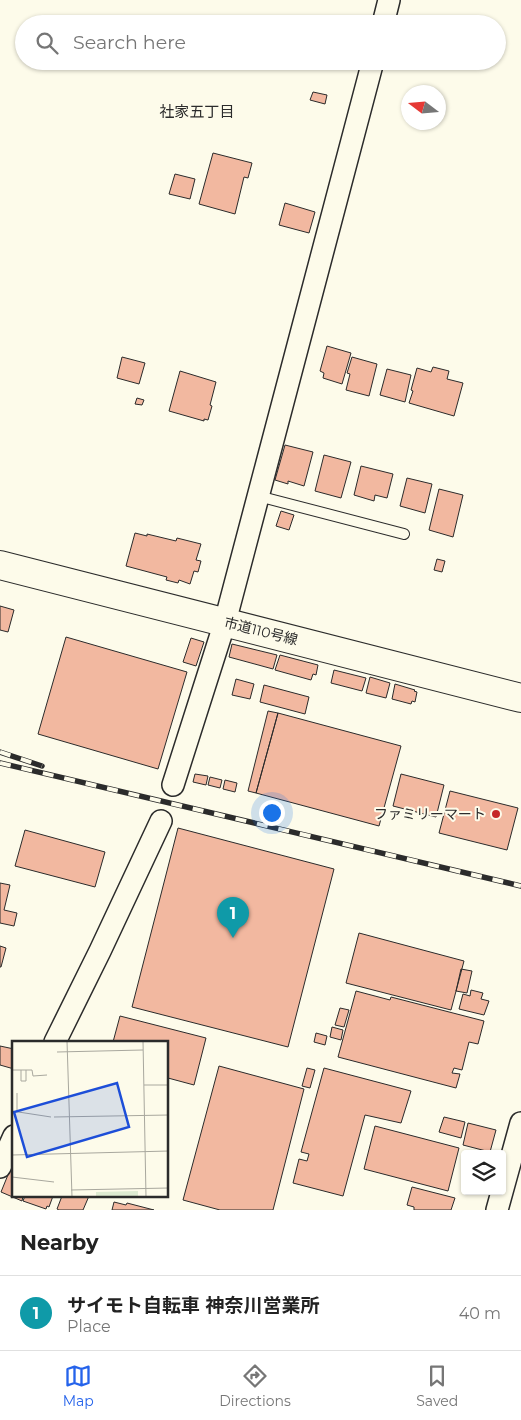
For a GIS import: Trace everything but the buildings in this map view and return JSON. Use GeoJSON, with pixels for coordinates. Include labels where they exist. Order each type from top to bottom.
{"type":"FeatureCollection","features":[{"type":"Feature","properties":{"kind":"street"},"geometry":{"type":"LineString","coordinates":[[385,15],[389,0]]}},
{"type":"Feature","properties":{"kind":"street"},"geometry":{"type":"LineString","coordinates":[[173,785],[225,622],[371,70]]}},
{"type":"Feature","properties":{"kind":"street","name":"市道110号線"},"geometry":{"type":"LineString","coordinates":[[0,565],[521,698]]}},
{"type":"Feature","properties":{"kind":"street"},"geometry":{"type":"LineString","coordinates":[[56,1041],[161,820]]}},
{"type":"Feature","properties":{"kind":"street"},"geometry":{"type":"LineString","coordinates":[[497,1210],[521,1123]]}},
{"type":"Feature","properties":{"kind":"street"},"geometry":{"type":"LineString","coordinates":[[0,1167],[12,1140]]}},
{"type":"Feature","properties":{"kind":"lane"},"geometry":{"type":"LineString","coordinates":[[258,496],[404,534]]}},
{"type":"Feature","properties":{"kind":"railway"},"geometry":{"type":"LineString","coordinates":[[0,752],[42,766]]}},
{"type":"Feature","properties":{"kind":"railway"},"geometry":{"type":"LineString","coordinates":[[0,763],[521,886]]}},
{"type":"Feature","properties":{"kind":"place","name":"ファミリーマート"},"geometry":{"type":"Point","coordinates":[496,814]}},
{"type":"Feature","properties":{"kind":"place","name":"サイモト自転車 神奈川営業所"},"geometry":{"type":"Point","coordinates":[233,938]}},
{"type":"Feature","properties":{"kind":"district","name":"社家五丁目"},"geometry":{"type":"Point","coordinates":[197,111]}}]}
